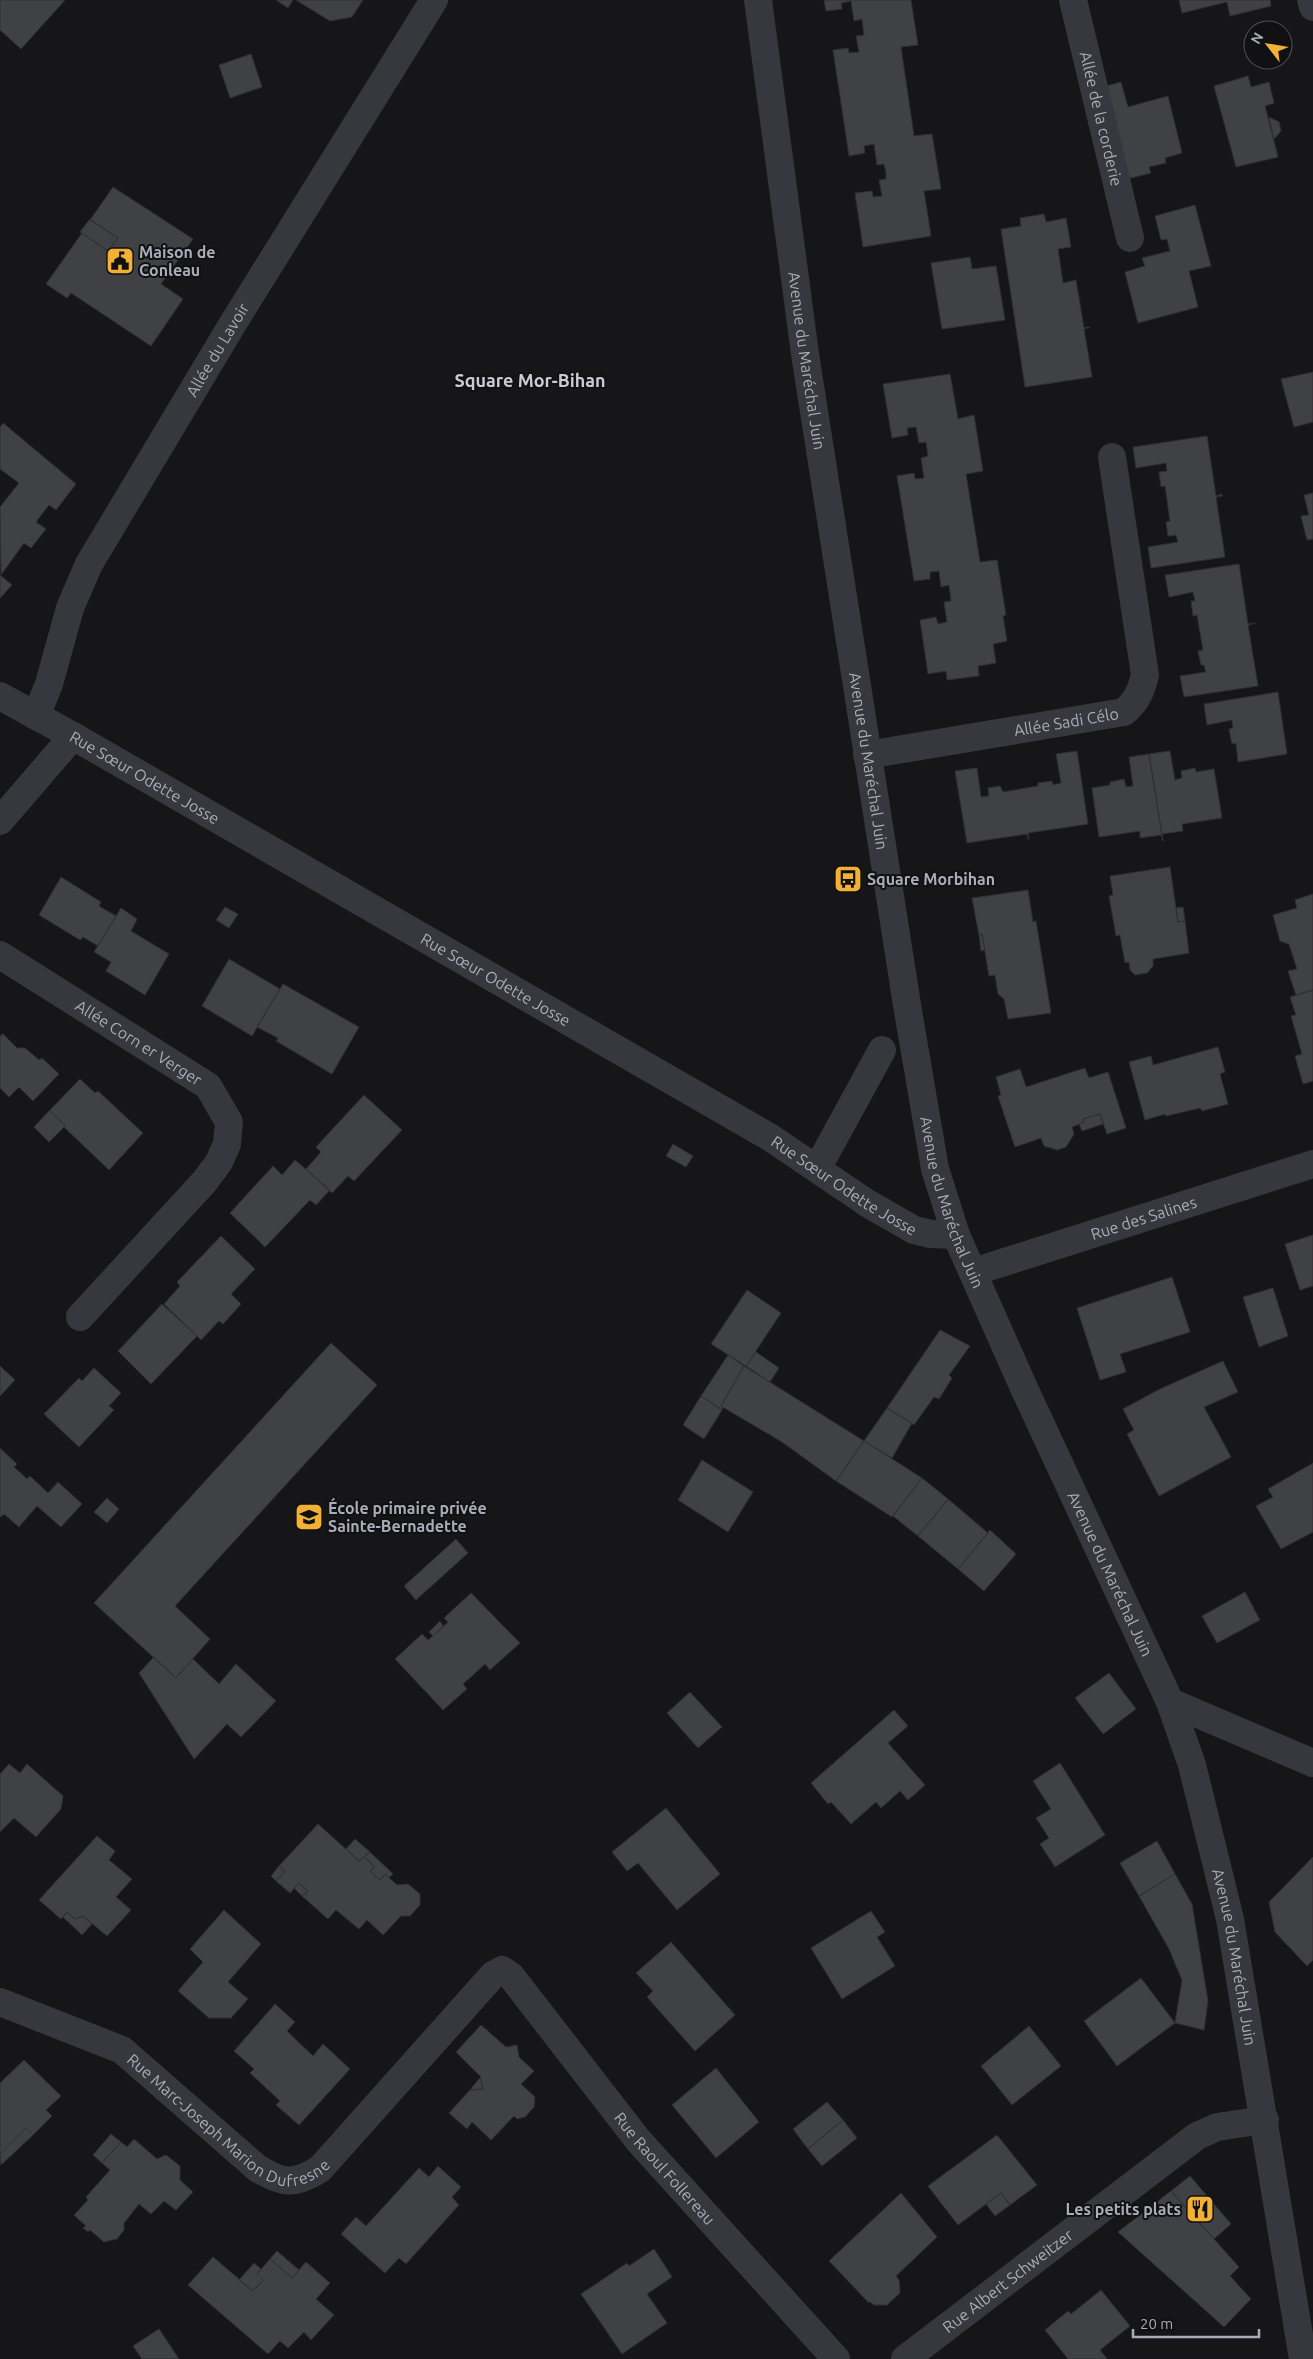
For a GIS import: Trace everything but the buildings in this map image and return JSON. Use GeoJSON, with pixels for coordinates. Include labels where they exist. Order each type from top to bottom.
{"type":"FeatureCollection","features":[{"type":"Feature","properties":{"kind":"street","name":"Allée du Lavoir"},"geometry":{"type":"LineString","coordinates":[[36,716],[49,684],[70,608],[89,564],[227,333],[434,0]]}},
{"type":"Feature","properties":{"kind":"street","name":"Avenue du Maréchal Juin"},"geometry":{"type":"LineString","coordinates":[[758,0],[804,354],[930,1147],[937,1177],[956,1235],[1024,1388],[1170,1702],[1192,1765],[1230,1919],[1264,2120],[1275,2200],[1303,2359]]}},
{"type":"Feature","properties":{"kind":"street","name":"Allée de la corderie"},"geometry":{"type":"LineString","coordinates":[[1073,0],[1130,238]]}},
{"type":"Feature","properties":{"kind":"street"},"geometry":{"type":"LineString","coordinates":[[1311,0],[1313,7]]}},
{"type":"Feature","properties":{"kind":"street","name":"Allée Sadi Célo"},"geometry":{"type":"LineString","coordinates":[[867,755],[1124,712],[1135,702],[1141,691],[1145,675],[1112,457]]}},
{"type":"Feature","properties":{"kind":"street","name":"Rue Sœur Odette Josse"},"geometry":{"type":"LineString","coordinates":[[0,696],[73,736],[772,1138],[816,1169],[914,1230],[931,1234],[956,1235]]}},
{"type":"Feature","properties":{"kind":"street"},"geometry":{"type":"LineString","coordinates":[[0,821],[73,736]]}},
{"type":"Feature","properties":{"kind":"street","name":"Allée Corn er Verger"},"geometry":{"type":"LineString","coordinates":[[0,955],[208,1086],[229,1122],[227,1144],[219,1162],[205,1181],[80,1317]]}},
{"type":"Feature","properties":{"kind":"street"},"geometry":{"type":"LineString","coordinates":[[816,1169],[837,1135],[882,1050]]}},
{"type":"Feature","properties":{"kind":"street","name":"Rue des Salines"},"geometry":{"type":"LineString","coordinates":[[973,1272],[1313,1164]]}},
{"type":"Feature","properties":{"kind":"street"},"geometry":{"type":"LineString","coordinates":[[1170,1702],[1313,1763]]}},
{"type":"Feature","properties":{"kind":"street","name":"Rue Marc-Joseph Marion Dufresne"},"geometry":{"type":"LineString","coordinates":[[0,2002],[122,2050],[257,2168],[282,2180],[302,2180],[320,2169],[493,1975],[502,1970]]}},
{"type":"Feature","properties":{"kind":"street","name":"Rue Raoul Follereau"},"geometry":{"type":"LineString","coordinates":[[502,1970],[511,1976],[638,2140],[836,2359]]}},
{"type":"Feature","properties":{"kind":"street","name":"Rue Albert Schweitzer"},"geometry":{"type":"LineString","coordinates":[[905,2359],[1197,2136],[1217,2127],[1264,2120]]}},
{"type":"Feature","properties":{"kind":"place","name":"Maison de Conleau"},"geometry":{"type":"Point","coordinates":[120,261]}},
{"type":"Feature","properties":{"kind":"place","name":"Square Morbihan"},"geometry":{"type":"Point","coordinates":[848,879]}},
{"type":"Feature","properties":{"kind":"place","name":"École primaire privée Sainte-Bernadette"},"geometry":{"type":"Point","coordinates":[309,1517]}},
{"type":"Feature","properties":{"kind":"place","name":"Les petits plats"},"geometry":{"type":"Point","coordinates":[1200,2209]}},
{"type":"Feature","properties":{"kind":"district","name":"Square Mor-Bihan"},"geometry":{"type":"Point","coordinates":[530,380]}}]}
